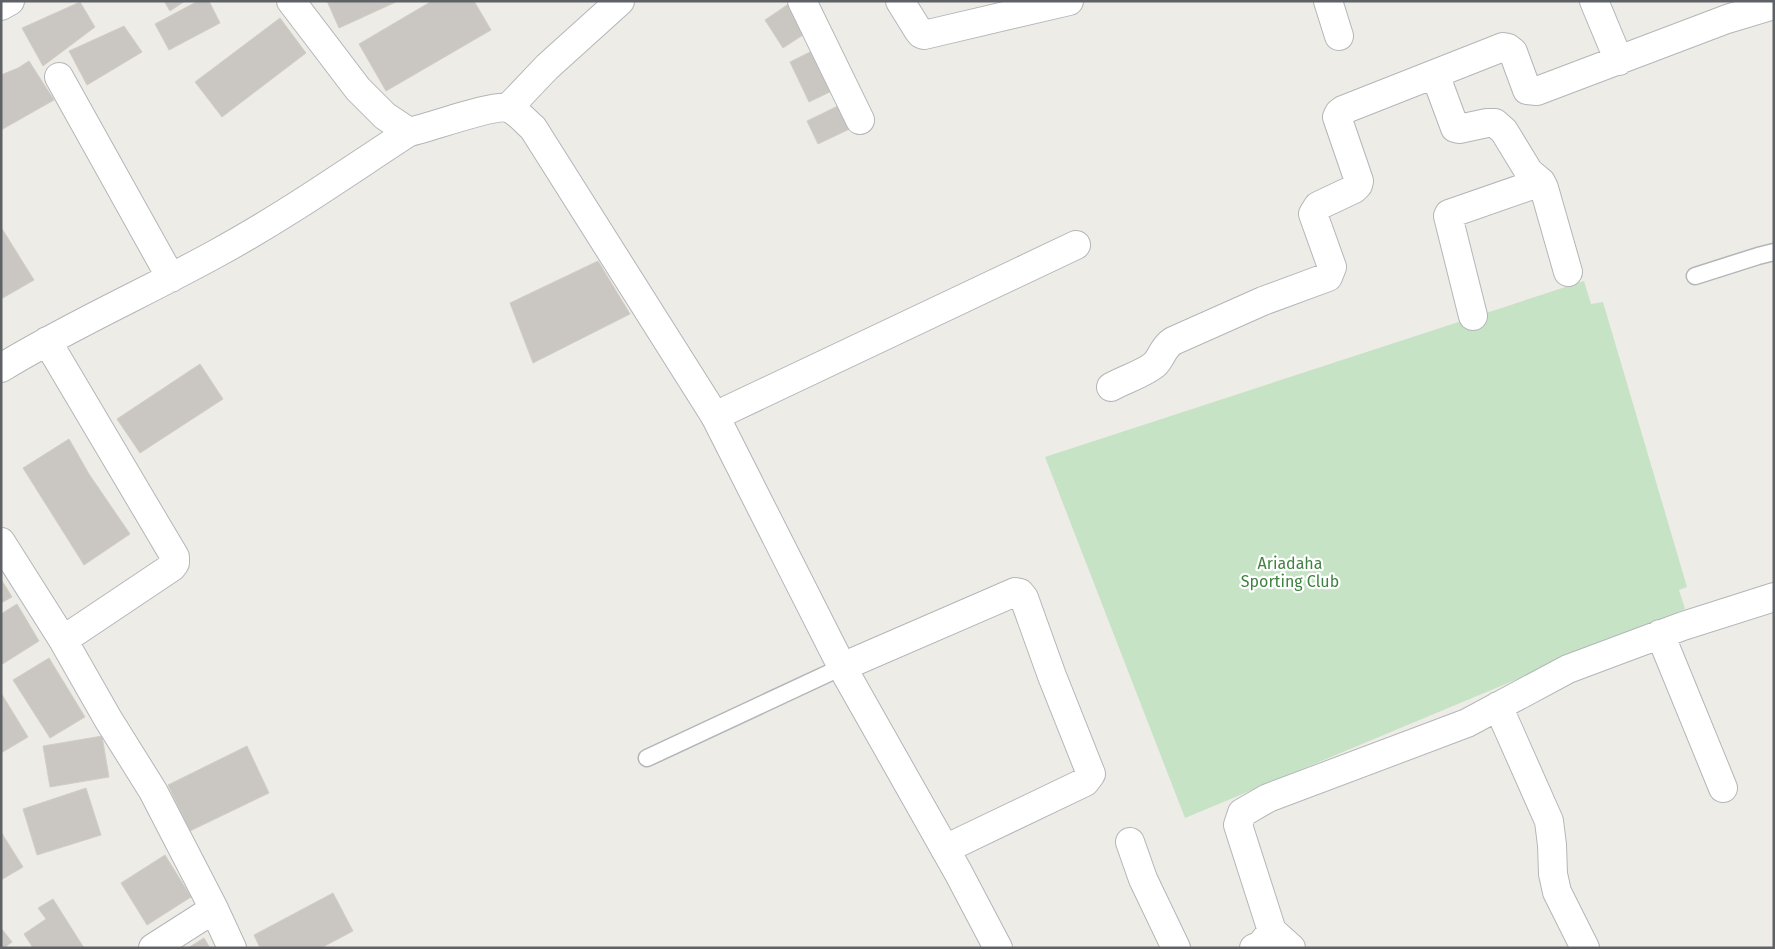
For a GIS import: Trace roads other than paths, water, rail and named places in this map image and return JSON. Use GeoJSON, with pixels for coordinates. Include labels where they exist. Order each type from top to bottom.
{"type":"FeatureCollection","features":[{"type":"Feature","properties":{"kind":"street"},"geometry":{"type":"LineString","coordinates":[[1,6],[10,1]]}},
{"type":"Feature","properties":{"kind":"street"},"geometry":{"type":"LineString","coordinates":[[291,1],[358,89],[385,116],[409,132]]}},
{"type":"Feature","properties":{"kind":"street"},"geometry":{"type":"LineString","coordinates":[[802,1],[860,120]]}},
{"type":"Feature","properties":{"kind":"street"},"geometry":{"type":"LineString","coordinates":[[900,1],[918,30],[924,35],[1070,1]]}},
{"type":"Feature","properties":{"kind":"street"},"geometry":{"type":"LineString","coordinates":[[1328,1],[1339,36]]}},
{"type":"Feature","properties":{"kind":"street"},"geometry":{"type":"LineString","coordinates":[[1594,1],[1619,61]]}},
{"type":"Feature","properties":{"kind":"street"},"geometry":{"type":"LineString","coordinates":[[508,108],[608,5]]}},
{"type":"Feature","properties":{"kind":"street"},"geometry":{"type":"LineString","coordinates":[[1111,387],[1153,366],[1166,345],[1173,340],[1263,301],[1328,277],[1332,267],[1313,214],[1318,206],[1354,189],[1358,185],[1337,118],[1343,110],[1503,47],[1513,52],[1527,90],[1530,92],[1537,91],[1727,19],[1774,5]]}},
{"type":"Feature","properties":{"kind":"street"},"geometry":{"type":"LineString","coordinates":[[1435,74],[1455,128],[1495,123],[1504,131],[1529,172],[1541,182],[1568,272]]}},
{"type":"Feature","properties":{"kind":"street"},"geometry":{"type":"LineString","coordinates":[[59,77],[171,278]]}},
{"type":"Feature","properties":{"kind":"street"},"geometry":{"type":"LineString","coordinates":[[2,366],[222,251],[409,132],[426,129],[491,108],[508,108],[533,128],[715,416],[842,667],[998,948]]}},
{"type":"Feature","properties":{"kind":"street"},"geometry":{"type":"LineString","coordinates":[[1473,316],[1449,214],[1541,182]]}},
{"type":"Feature","properties":{"kind":"street"},"geometry":{"type":"LineString","coordinates":[[715,416],[1076,245]]}},
{"type":"Feature","properties":{"kind":"street"},"geometry":{"type":"LineString","coordinates":[[47,341],[175,558],[175,563],[172,567],[63,640]]}},
{"type":"Feature","properties":{"kind":"street"},"geometry":{"type":"LineString","coordinates":[[1,542],[63,640],[108,719],[153,791],[232,948]]}},
{"type":"Feature","properties":{"kind":"street"},"geometry":{"type":"LineString","coordinates":[[842,667],[1015,592],[1020,593],[1024,598],[1052,676],[1091,774],[1085,782],[945,850]]}},
{"type":"Feature","properties":{"kind":"street"},"geometry":{"type":"LineString","coordinates":[[1273,942],[1238,825],[1242,813],[1268,798],[1467,723],[1568,669],[1660,634],[1774,597]]}},
{"type":"Feature","properties":{"kind":"street"},"geometry":{"type":"LineString","coordinates":[[1660,634],[1723,788]]}},
{"type":"Feature","properties":{"kind":"street"},"geometry":{"type":"LineString","coordinates":[[1498,706],[1548,821],[1552,845],[1553,874],[1557,892],[1585,948]]}},
{"type":"Feature","properties":{"kind":"street"},"geometry":{"type":"LineString","coordinates":[[1130,842],[1143,879],[1176,948]]}},
{"type":"Feature","properties":{"kind":"street"},"geometry":{"type":"LineString","coordinates":[[153,948],[214,909]]}},
{"type":"Feature","properties":{"kind":"lane"},"geometry":{"type":"LineString","coordinates":[[1695,276],[1774,252]]}},
{"type":"Feature","properties":{"kind":"lane"},"geometry":{"type":"LineString","coordinates":[[647,758],[842,667]]}},
{"type":"Feature","properties":{"kind":"park label","name":"Ariadaha Sporting Club"},"geometry":{"type":"Point","coordinates":[1290,572]}}]}
